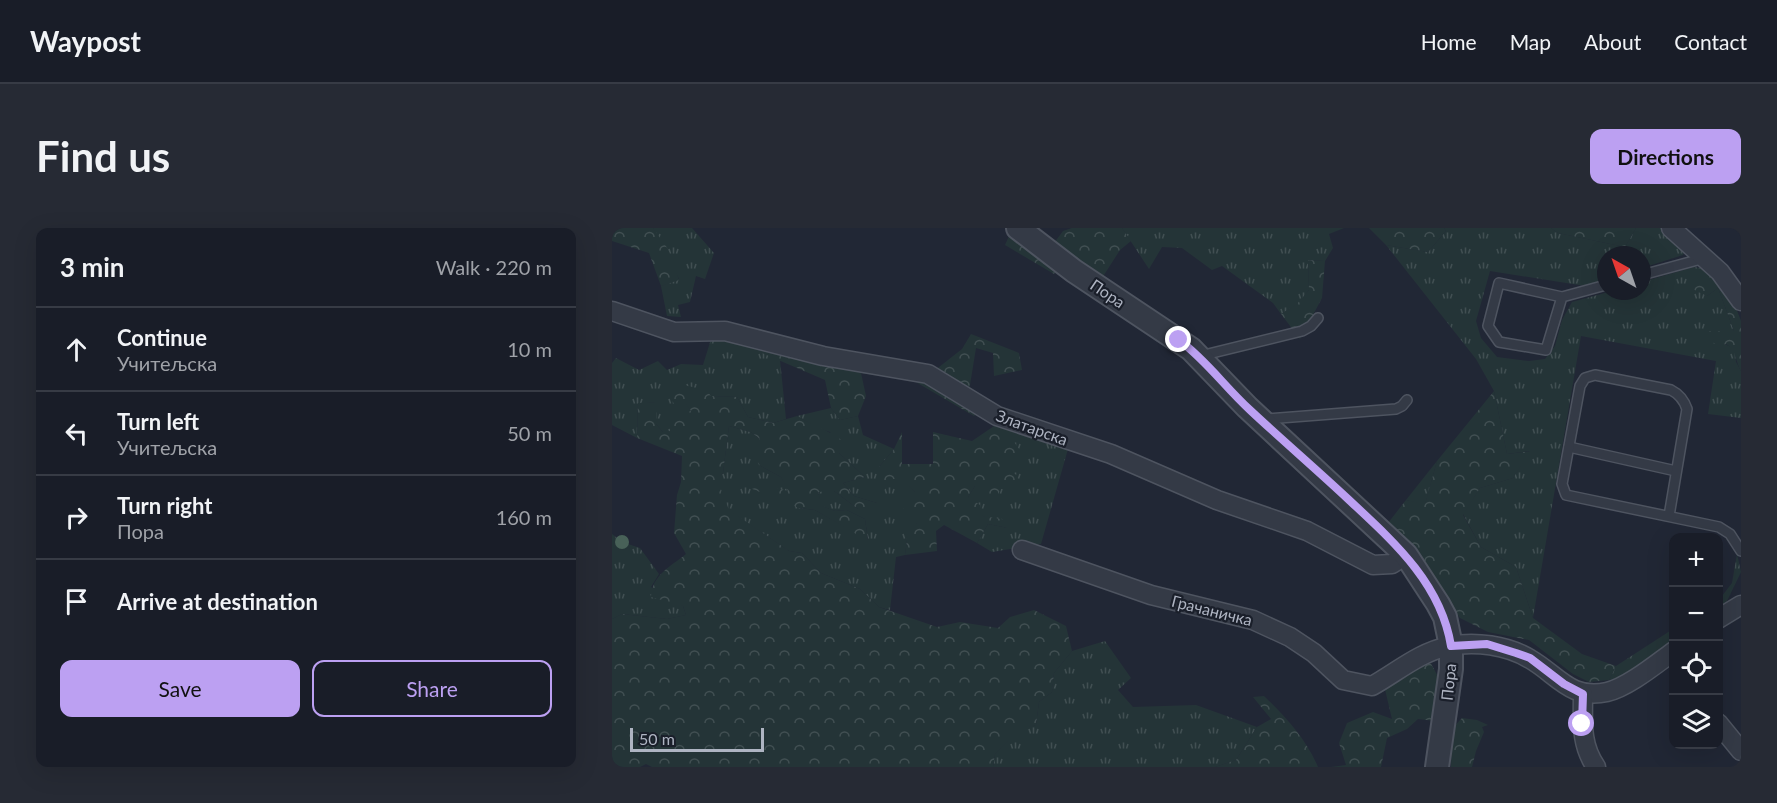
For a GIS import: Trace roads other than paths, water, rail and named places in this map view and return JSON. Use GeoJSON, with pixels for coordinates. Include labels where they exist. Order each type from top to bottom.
{"type":"FeatureCollection","features":[{"type":"Feature","properties":{"kind":"street","name":"Пора"},"geometry":{"type":"LineString","coordinates":[[1018,228],[1074,270],[1200,356],[1260,420],[1406,555],[1445,617],[1451,646],[1451,669],[1437,767]]}},
{"type":"Feature","properties":{"kind":"street"},"geometry":{"type":"LineString","coordinates":[[1671,228],[1728,281],[1741,301]]}},
{"type":"Feature","properties":{"kind":"street","name":"Златарска"},"geometry":{"type":"LineString","coordinates":[[612,311],[674,332],[725,331],[823,356],[928,374],[997,416],[1111,453],[1217,501],[1307,531],[1373,565],[1392,564],[1406,555]]}},
{"type":"Feature","properties":{"kind":"street","name":"Грачаничка"},"geometry":{"type":"LineString","coordinates":[[1022,550],[1151,595],[1253,620],[1290,636],[1314,653],[1343,680],[1372,686],[1429,651],[1451,646],[1487,644],[1530,658],[1564,684],[1583,694]]}},
{"type":"Feature","properties":{"kind":"street"},"geometry":{"type":"LineString","coordinates":[[1723,616],[1741,605]]}},
{"type":"Feature","properties":{"kind":"street"},"geometry":{"type":"LineString","coordinates":[[1596,767],[1588,753],[1582,734],[1583,694],[1608,692],[1620,687],[1669,658]]}},
{"type":"Feature","properties":{"kind":"street"},"geometry":{"type":"LineString","coordinates":[[1723,728],[1741,751]]}},
{"type":"Feature","properties":{"kind":"lane"},"geometry":{"type":"LineString","coordinates":[[1651,273],[1705,258]]}},
{"type":"Feature","properties":{"kind":"lane"},"geometry":{"type":"LineString","coordinates":[[1562,297],[1546,350],[1499,342],[1488,326],[1499,284],[1562,297],[1597,287]]}},
{"type":"Feature","properties":{"kind":"lane"},"geometry":{"type":"LineString","coordinates":[[1200,356],[1302,331],[1318,318]]}},
{"type":"Feature","properties":{"kind":"lane"},"geometry":{"type":"LineString","coordinates":[[1669,516],[1687,409],[1680,397],[1671,390],[1595,375],[1589,376],[1580,386],[1563,484],[1566,495],[1724,529],[1741,551]]}},
{"type":"Feature","properties":{"kind":"lane"},"geometry":{"type":"LineString","coordinates":[[1260,420],[1396,409],[1407,400]]}},
{"type":"Feature","properties":{"kind":"lane"},"geometry":{"type":"LineString","coordinates":[[1569,447],[1676,471]]}}]}
